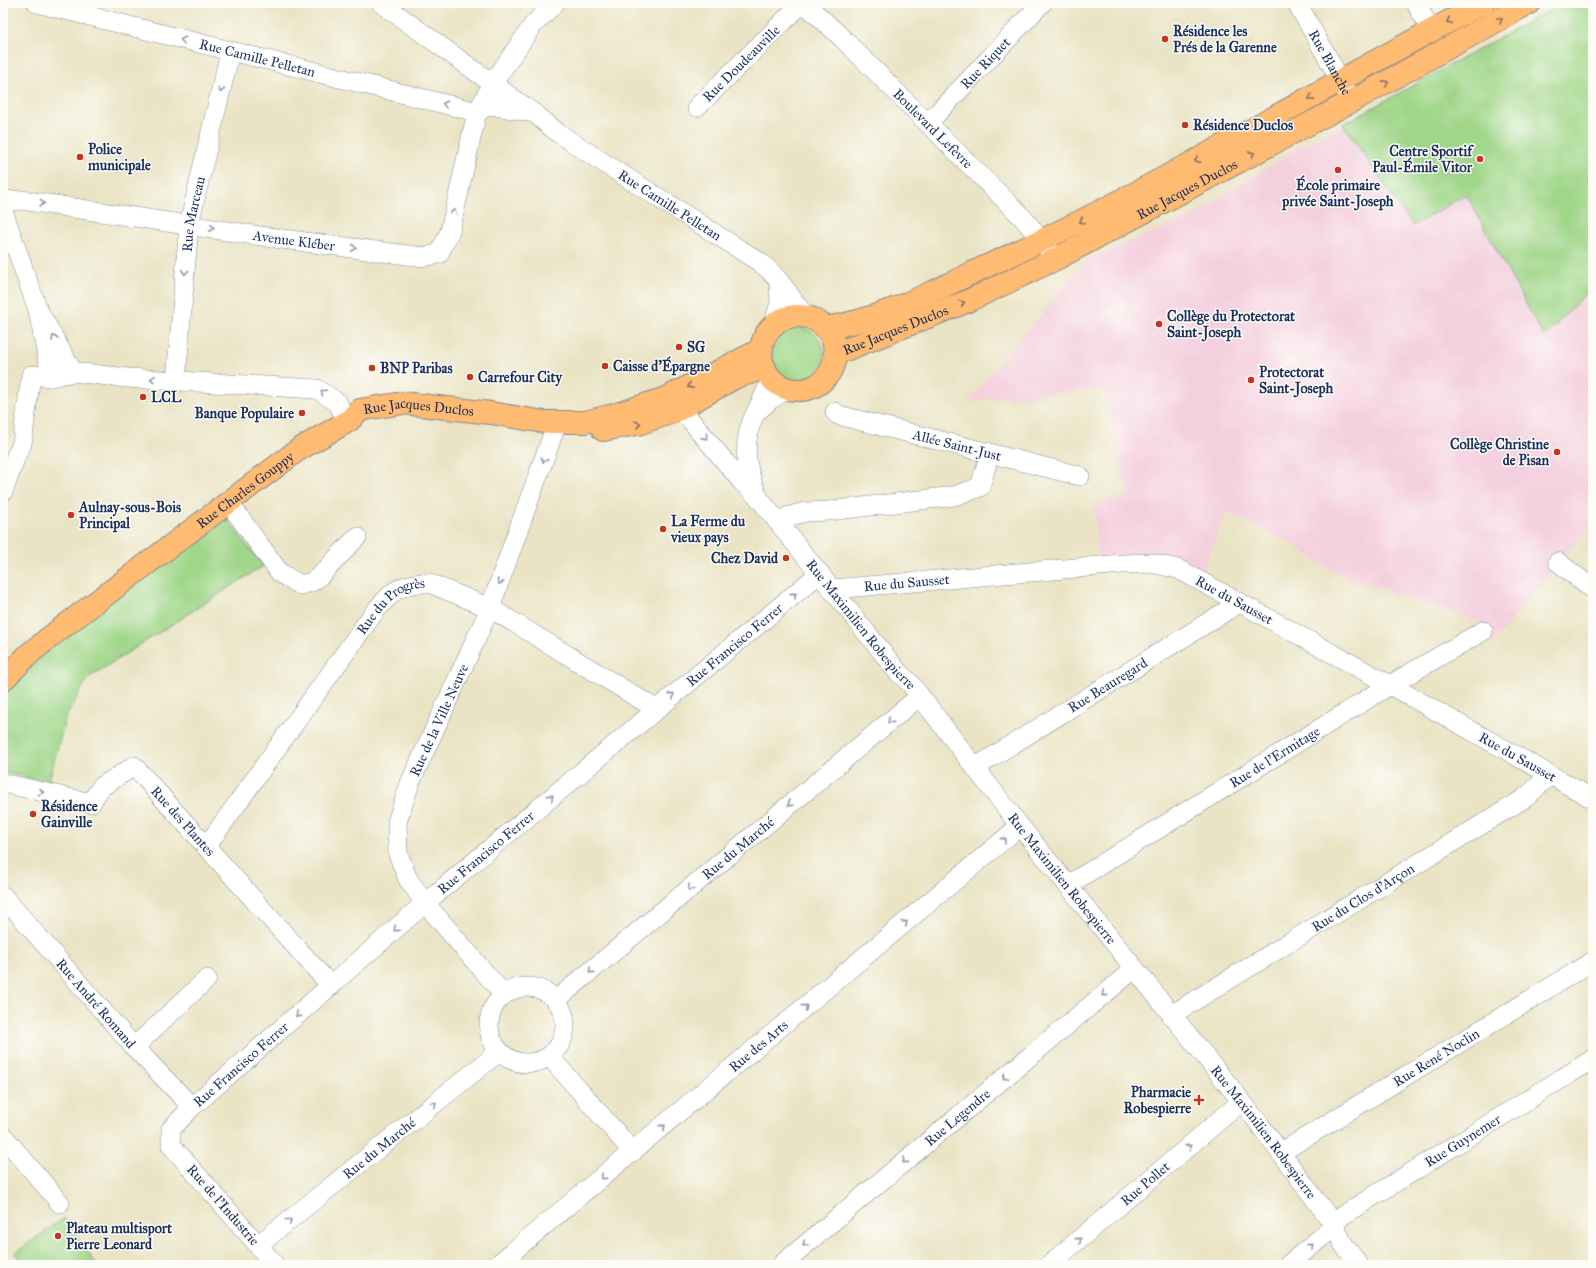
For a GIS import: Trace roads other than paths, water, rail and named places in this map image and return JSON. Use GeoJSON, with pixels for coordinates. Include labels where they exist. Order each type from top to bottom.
{"type":"FeatureCollection","features":[{"type":"Feature","properties":{"kind":"main road","name":"Rue Jacques Duclos"},"geometry":{"type":"LineString","coordinates":[[816,323],[847,325],[884,312],[1043,241],[1236,139],[1431,30],[1484,3]]}},
{"type":"Feature","properties":{"kind":"main road","name":"Rue Jacques Duclos"},"geometry":{"type":"LineString","coordinates":[[835,354],[968,301],[1056,259],[1352,101],[1528,3]]}},
{"type":"Feature","properties":{"kind":"main road"},"geometry":{"type":"LineString","coordinates":[[789,318],[816,323],[832,338],[835,354],[833,365],[828,375],[820,383],[810,388],[799,390],[771,371],[765,340],[773,327],[789,318]]}},
{"type":"Feature","properties":{"kind":"main road","name":"Rue Jacques Duclos"},"geometry":{"type":"LineString","coordinates":[[348,421],[368,423],[425,415],[555,428],[576,433],[624,427],[676,411],[736,377],[771,371]]}},
{"type":"Feature","properties":{"kind":"main road","name":"Rue Jacques Duclos"},"geometry":{"type":"LineString","coordinates":[[555,428],[606,417],[660,400],[771,371]]}},
{"type":"Feature","properties":{"kind":"main road","name":"Rue Charles Gouppy"},"geometry":{"type":"LineString","coordinates":[[3,680],[29,654],[298,450],[348,421]]}},
{"type":"Feature","properties":{"kind":"street","name":"Rue Camille Pelletan"},"geometry":{"type":"LineString","coordinates":[[38,3],[230,52],[515,120],[558,133]]}},
{"type":"Feature","properties":{"kind":"street","name":"Rue Camille Pelletan"},"geometry":{"type":"LineString","coordinates":[[381,3],[534,113],[558,133],[770,270],[793,302],[816,323]]}},
{"type":"Feature","properties":{"kind":"street"},"geometry":{"type":"LineString","coordinates":[[477,112],[493,83],[533,25],[555,3]]}},
{"type":"Feature","properties":{"kind":"street","name":"Rue Doudeauville"},"geometry":{"type":"LineString","coordinates":[[698,107],[803,3]]}},
{"type":"Feature","properties":{"kind":"street","name":"Boulevard Lefèvre"},"geometry":{"type":"LineString","coordinates":[[803,3],[928,123],[951,148],[1024,219],[1056,259]]}},
{"type":"Feature","properties":{"kind":"street","name":"Rue Riquet"},"geometry":{"type":"LineString","coordinates":[[928,123],[1042,3]]}},
{"type":"Feature","properties":{"kind":"street","name":"Rue Blanche"},"geometry":{"type":"LineString","coordinates":[[1297,3],[1352,101]]}},
{"type":"Feature","properties":{"kind":"street"},"geometry":{"type":"LineString","coordinates":[[1416,3],[1431,30]]}},
{"type":"Feature","properties":{"kind":"street","name":"Rue Marceau"},"geometry":{"type":"LineString","coordinates":[[176,380],[189,224],[230,52]]}},
{"type":"Feature","properties":{"kind":"street","name":"Rue Camille Pelletan"},"geometry":{"type":"LineString","coordinates":[[477,112],[490,105],[534,113]]}},
{"type":"Feature","properties":{"kind":"street","name":"Avenue Kléber"},"geometry":{"type":"LineString","coordinates":[[3,200],[21,200],[189,224],[274,238],[423,257],[439,254],[450,231],[477,112]]}},
{"type":"Feature","properties":{"kind":"street"},"geometry":{"type":"LineString","coordinates":[[3,211],[38,310],[51,377]]}},
{"type":"Feature","properties":{"kind":"street"},"geometry":{"type":"LineString","coordinates":[[773,327],[780,302],[779,281]]}},
{"type":"Feature","properties":{"kind":"street"},"geometry":{"type":"LineString","coordinates":[[38,310],[73,372]]}},
{"type":"Feature","properties":{"kind":"street","name":"Rue Maximilien Robespierre"},"geometry":{"type":"LineString","coordinates":[[758,497],[750,477],[746,455],[749,431],[756,413],[771,399],[771,371]]}},
{"type":"Feature","properties":{"kind":"street","name":"Rue Jacques Duclos"},"geometry":{"type":"LineString","coordinates":[[3,492],[22,444],[31,375],[51,377],[73,372],[176,380],[317,388],[338,403],[348,421]]}},
{"type":"Feature","properties":{"kind":"street","name":"Rue Maximilien Robespierre"},"geometry":{"type":"LineString","coordinates":[[676,411],[687,416],[742,482],[758,497],[780,522],[898,672],[920,696],[1020,826],[1241,1102],[1333,1224],[1344,1245],[1359,1265]]}},
{"type":"Feature","properties":{"kind":"street","name":"Allée Saint-Just"},"geometry":{"type":"LineString","coordinates":[[835,412],[1080,476]]}},
{"type":"Feature","properties":{"kind":"street","name":"Rue de la Ville Neuve"},"geometry":{"type":"LineString","coordinates":[[504,995],[425,903],[408,879],[398,854],[397,822],[410,783],[490,608],[555,428]]}},
{"type":"Feature","properties":{"kind":"street"},"geometry":{"type":"LineString","coordinates":[[780,522],[787,517],[805,512],[829,511],[954,496],[980,486],[990,453]]}},
{"type":"Feature","properties":{"kind":"street"},"geometry":{"type":"LineString","coordinates":[[229,503],[280,572],[300,585],[312,582],[321,575],[357,537]]}},
{"type":"Feature","properties":{"kind":"street"},"geometry":{"type":"LineString","coordinates":[[1558,562],[1593,589]]}},
{"type":"Feature","properties":{"kind":"street","name":"Rue du Sausset"},"geometry":{"type":"LineString","coordinates":[[833,589],[1122,564],[1151,563],[1178,569],[1390,685],[1593,799]]}},
{"type":"Feature","properties":{"kind":"street","name":"Rue Francisco Ferrer"},"geometry":{"type":"LineString","coordinates":[[171,1145],[171,1129],[192,1107],[425,903],[820,573]]}},
{"type":"Feature","properties":{"kind":"street","name":"Rue du Progrès"},"geometry":{"type":"LineString","coordinates":[[206,847],[369,621],[393,591],[411,584],[428,583],[490,608],[656,709]]}},
{"type":"Feature","properties":{"kind":"street","name":"Rue Beauregard"},"geometry":{"type":"LineString","coordinates":[[976,767],[1239,603]]}},
{"type":"Feature","properties":{"kind":"street","name":"Rue de l'Ermitage"},"geometry":{"type":"LineString","coordinates":[[1068,885],[1390,685],[1483,631]]}},
{"type":"Feature","properties":{"kind":"street","name":"Rue du Marché"},"geometry":{"type":"LineString","coordinates":[[556,1000],[920,696]]}},
{"type":"Feature","properties":{"kind":"street","name":"Rue des Plantes"},"geometry":{"type":"LineString","coordinates":[[3,783],[91,803],[101,787],[134,766],[331,986]]}},
{"type":"Feature","properties":{"kind":"street","name":"Rue du Clos d'Arçon"},"geometry":{"type":"LineString","coordinates":[[1171,1014],[1525,798],[1550,776]]}},
{"type":"Feature","properties":{"kind":"street","name":"Rue des Arts"},"geometry":{"type":"LineString","coordinates":[[497,1265],[1020,826]]}},
{"type":"Feature","properties":{"kind":"street","name":"Rue André Romand"},"geometry":{"type":"LineString","coordinates":[[3,896],[134,1047],[192,1107]]}},
{"type":"Feature","properties":{"kind":"street","name":"Rue René Noclin"},"geometry":{"type":"LineString","coordinates":[[1280,1153],[1593,961]]}},
{"type":"Feature","properties":{"kind":"street","name":"Rue Legendre"},"geometry":{"type":"LineString","coordinates":[[781,1265],[1134,969]]}},
{"type":"Feature","properties":{"kind":"street"},"geometry":{"type":"LineString","coordinates":[[134,1047],[208,979]]}},
{"type":"Feature","properties":{"kind":"street"},"geometry":{"type":"LineString","coordinates":[[525,987],[536,988],[547,992],[556,1000],[564,1017],[564,1036],[559,1047],[550,1057],[534,1063],[518,1063],[508,1059],[499,1052],[492,1041],[489,1029],[490,1016],[495,1004],[504,995],[525,987]]}},
{"type":"Feature","properties":{"kind":"street","name":"Rue du Marché"},"geometry":{"type":"LineString","coordinates":[[258,1245],[499,1052]]}},
{"type":"Feature","properties":{"kind":"street"},"geometry":{"type":"LineString","coordinates":[[550,1057],[633,1152]]}},
{"type":"Feature","properties":{"kind":"street","name":"Rue Guynemer"},"geometry":{"type":"LineString","coordinates":[[1288,1265],[1333,1224],[1593,1059]]}},
{"type":"Feature","properties":{"kind":"street","name":"Rue Pollet"},"geometry":{"type":"LineString","coordinates":[[1049,1265],[1241,1102]]}},
{"type":"Feature","properties":{"kind":"street"},"geometry":{"type":"LineString","coordinates":[[3,1136],[60,1202]]}},
{"type":"Feature","properties":{"kind":"street","name":"Rue de l'Industrie"},"geometry":{"type":"LineString","coordinates":[[171,1145],[275,1265]]}},
{"type":"Feature","properties":{"kind":"place","name":"Résidence les Prés de la Garenne"},"geometry":{"type":"Point","coordinates":[1165,39]}},
{"type":"Feature","properties":{"kind":"place","name":"Résidence Duclos"},"geometry":{"type":"Point","coordinates":[1185,125]}},
{"type":"Feature","properties":{"kind":"place","name":"Police municipale"},"geometry":{"type":"Point","coordinates":[80,157]}},
{"type":"Feature","properties":{"kind":"place","name":"Centre Sportif Paul-Émile Vitor"},"geometry":{"type":"Point","coordinates":[1480,159]}},
{"type":"Feature","properties":{"kind":"place","name":"École primaire privée Saint-Joseph"},"geometry":{"type":"Point","coordinates":[1338,170]}},
{"type":"Feature","properties":{"kind":"place","name":"Collège du Protectorat Saint-Joseph"},"geometry":{"type":"Point","coordinates":[1159,324]}},
{"type":"Feature","properties":{"kind":"place","name":"SG"},"geometry":{"type":"Point","coordinates":[679,347]}},
{"type":"Feature","properties":{"kind":"place","name":"Caisse d'Épargne"},"geometry":{"type":"Point","coordinates":[605,366]}},
{"type":"Feature","properties":{"kind":"place","name":"BNP Paribas"},"geometry":{"type":"Point","coordinates":[372,368]}},
{"type":"Feature","properties":{"kind":"place","name":"Carrefour City"},"geometry":{"type":"Point","coordinates":[470,377]}},
{"type":"Feature","properties":{"kind":"place","name":"Protectorat Saint-Joseph"},"geometry":{"type":"Point","coordinates":[1251,380]}},
{"type":"Feature","properties":{"kind":"place","name":"LCL"},"geometry":{"type":"Point","coordinates":[143,397]}},
{"type":"Feature","properties":{"kind":"place","name":"Banque Populaire"},"geometry":{"type":"Point","coordinates":[302,413]}},
{"type":"Feature","properties":{"kind":"place","name":"Collège Christine de Pisan"},"geometry":{"type":"Point","coordinates":[1557,452]}},
{"type":"Feature","properties":{"kind":"place","name":"Aulnay-sous-Bois Principal"},"geometry":{"type":"Point","coordinates":[71,515]}},
{"type":"Feature","properties":{"kind":"place","name":"La Ferme du vieux pays"},"geometry":{"type":"Point","coordinates":[663,529]}},
{"type":"Feature","properties":{"kind":"place","name":"Chez David"},"geometry":{"type":"Point","coordinates":[786,558]}},
{"type":"Feature","properties":{"kind":"place","name":"Résidence Gainville"},"geometry":{"type":"Point","coordinates":[33,814]}},
{"type":"Feature","properties":{"kind":"place","name":"Pharmacie Robespierre"},"geometry":{"type":"Point","coordinates":[1199,1100]}},
{"type":"Feature","properties":{"kind":"place","name":"Plateau multisport Pierre Leonard"},"geometry":{"type":"Point","coordinates":[58,1236]}}]}
